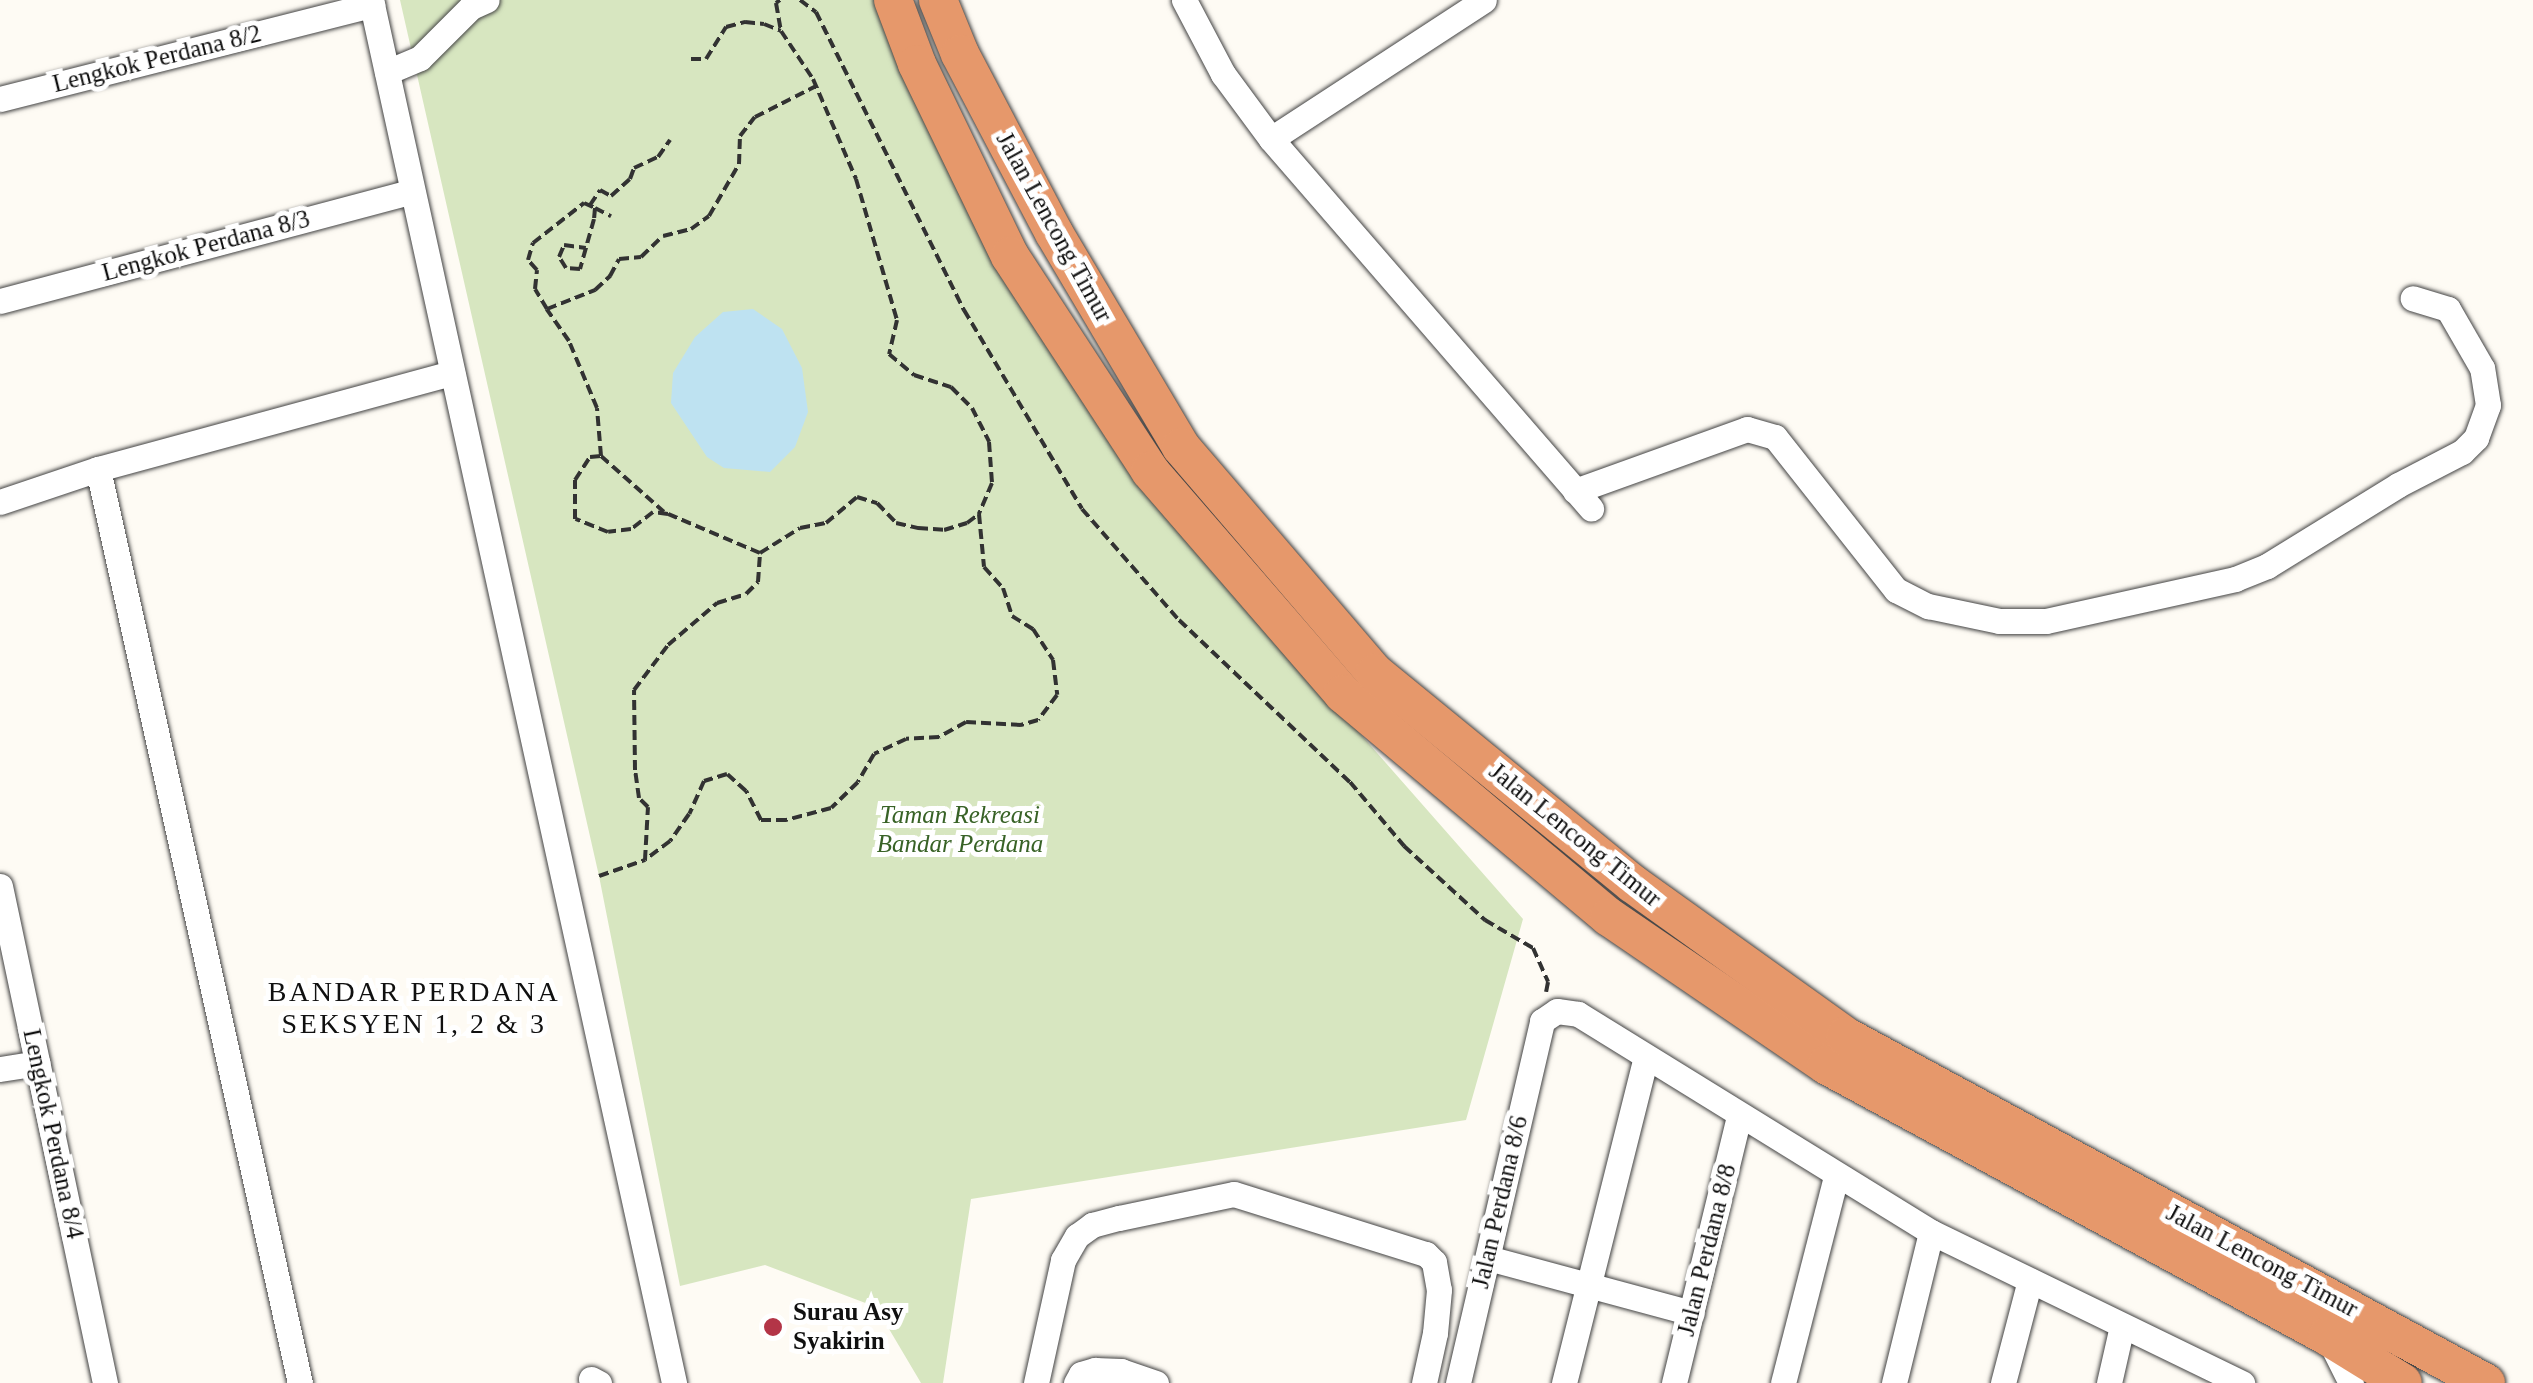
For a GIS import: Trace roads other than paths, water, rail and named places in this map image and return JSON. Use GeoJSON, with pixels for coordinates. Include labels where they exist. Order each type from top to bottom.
{"type":"FeatureCollection","features":[{"type":"Feature","properties":{"kind":"highway","name":"Jalan Lencong Timur"},"geometry":{"type":"LineString","coordinates":[[893,0],[917,64],[1010,256],[1150,471],[1342,694],[1609,916],[1826,1065],[2327,1336],[2403,1383]]}},
{"type":"Feature","properties":{"kind":"highway","name":"Jalan Lencong Timur"},"geometry":{"type":"LineString","coordinates":[[938,0],[960,54],[1054,234],[1181,447],[1375,673],[1633,884],[1845,1036],[2486,1383]]}},
{"type":"Feature","properties":{"kind":"street"},"geometry":{"type":"LineString","coordinates":[[386,72],[420,58],[471,6],[487,0]]}},
{"type":"Feature","properties":{"kind":"street"},"geometry":{"type":"LineString","coordinates":[[1184,0],[1224,74],[1271,140],[1583,500],[1748,429],[1775,437],[1896,590],[1928,606],[1999,621],[2046,621],[2235,579],[2266,566],[2398,485],[2462,452],[2476,438],[2488,405],[2482,368],[2448,309],[2413,298]]}},
{"type":"Feature","properties":{"kind":"street"},"geometry":{"type":"LineString","coordinates":[[1271,140],[1484,0]]}},
{"type":"Feature","properties":{"kind":"street"},"geometry":{"type":"LineString","coordinates":[[372,2],[674,1383]]}},
{"type":"Feature","properties":{"kind":"street","name":"Lengkok Perdana 8/2"},"geometry":{"type":"LineString","coordinates":[[0,99],[372,2]]}},
{"type":"Feature","properties":{"kind":"street","name":"Lengkok Perdana 8/3"},"geometry":{"type":"LineString","coordinates":[[0,301],[412,191]]}},
{"type":"Feature","properties":{"kind":"street"},"geometry":{"type":"LineString","coordinates":[[0,502],[98,468],[452,373]]}},
{"type":"Feature","properties":{"kind":"street"},"geometry":{"type":"LineString","coordinates":[[98,468],[300,1383]]}},
{"type":"Feature","properties":{"kind":"street","name":"Lengkok Perdana 8/4"},"geometry":{"type":"LineString","coordinates":[[0,886],[105,1383]]}},
{"type":"Feature","properties":{"kind":"street","name":"Jalan Perdana 8/6"},"geometry":{"type":"LineString","coordinates":[[1458,1383],[1542,1021],[1557,1011],[1578,1014],[1646,1056]]}},
{"type":"Feature","properties":{"kind":"street"},"geometry":{"type":"LineString","coordinates":[[1564,1383],[1646,1056],[1932,1232],[2216,1377],[2242,1383]]}},
{"type":"Feature","properties":{"kind":"street"},"geometry":{"type":"LineString","coordinates":[[0,1069],[38,1063]]}},
{"type":"Feature","properties":{"kind":"street","name":"Jalan Perdana 8/8"},"geometry":{"type":"LineString","coordinates":[[1674,1383],[1739,1116]]}},
{"type":"Feature","properties":{"kind":"street"},"geometry":{"type":"LineString","coordinates":[[1783,1383],[1836,1176]]}},
{"type":"Feature","properties":{"kind":"street"},"geometry":{"type":"LineString","coordinates":[[1036,1383],[1064,1260],[1077,1236],[1092,1225],[1118,1218],[1234,1194],[1426,1254],[1434,1262],[1438,1290],[1435,1333],[1424,1383]]}},
{"type":"Feature","properties":{"kind":"street"},"geometry":{"type":"LineString","coordinates":[[1894,1383],[1932,1232]]}},
{"type":"Feature","properties":{"kind":"street"},"geometry":{"type":"LineString","coordinates":[[1488,1258],[1692,1312]]}},
{"type":"Feature","properties":{"kind":"street"},"geometry":{"type":"LineString","coordinates":[[2003,1383],[2030,1280]]}},
{"type":"Feature","properties":{"kind":"street"},"geometry":{"type":"LineString","coordinates":[[2109,1383],[2122,1326]]}},
{"type":"Feature","properties":{"kind":"street"},"geometry":{"type":"LineString","coordinates":[[2327,1336],[2351,1383]]}},
{"type":"Feature","properties":{"kind":"street"},"geometry":{"type":"LineString","coordinates":[[1076,1383],[1081,1374],[1095,1370],[1121,1371],[1156,1383]]}},
{"type":"Feature","properties":{"kind":"water"},"geometry":{"type":"Polygon","coordinates":[[[753,309],[782,329],[802,368],[808,412],[795,447],[770,472],[724,468],[707,457],[671,403],[673,373],[695,337],[723,312],[753,309]]]}},
{"type":"Feature","properties":{"kind":"place","name":"Surau Asy Syakirin"},"geometry":{"type":"Point","coordinates":[773,1327]}},
{"type":"Feature","properties":{"kind":"district","name":"BANDAR PERDANA SEKSYEN 1, 2 & 3"},"geometry":{"type":"Point","coordinates":[414,1008]}},
{"type":"Feature","properties":{"kind":"park label","name":"Taman Rekreasi Bandar Perdana"},"geometry":{"type":"Point","coordinates":[960,830]}}]}
